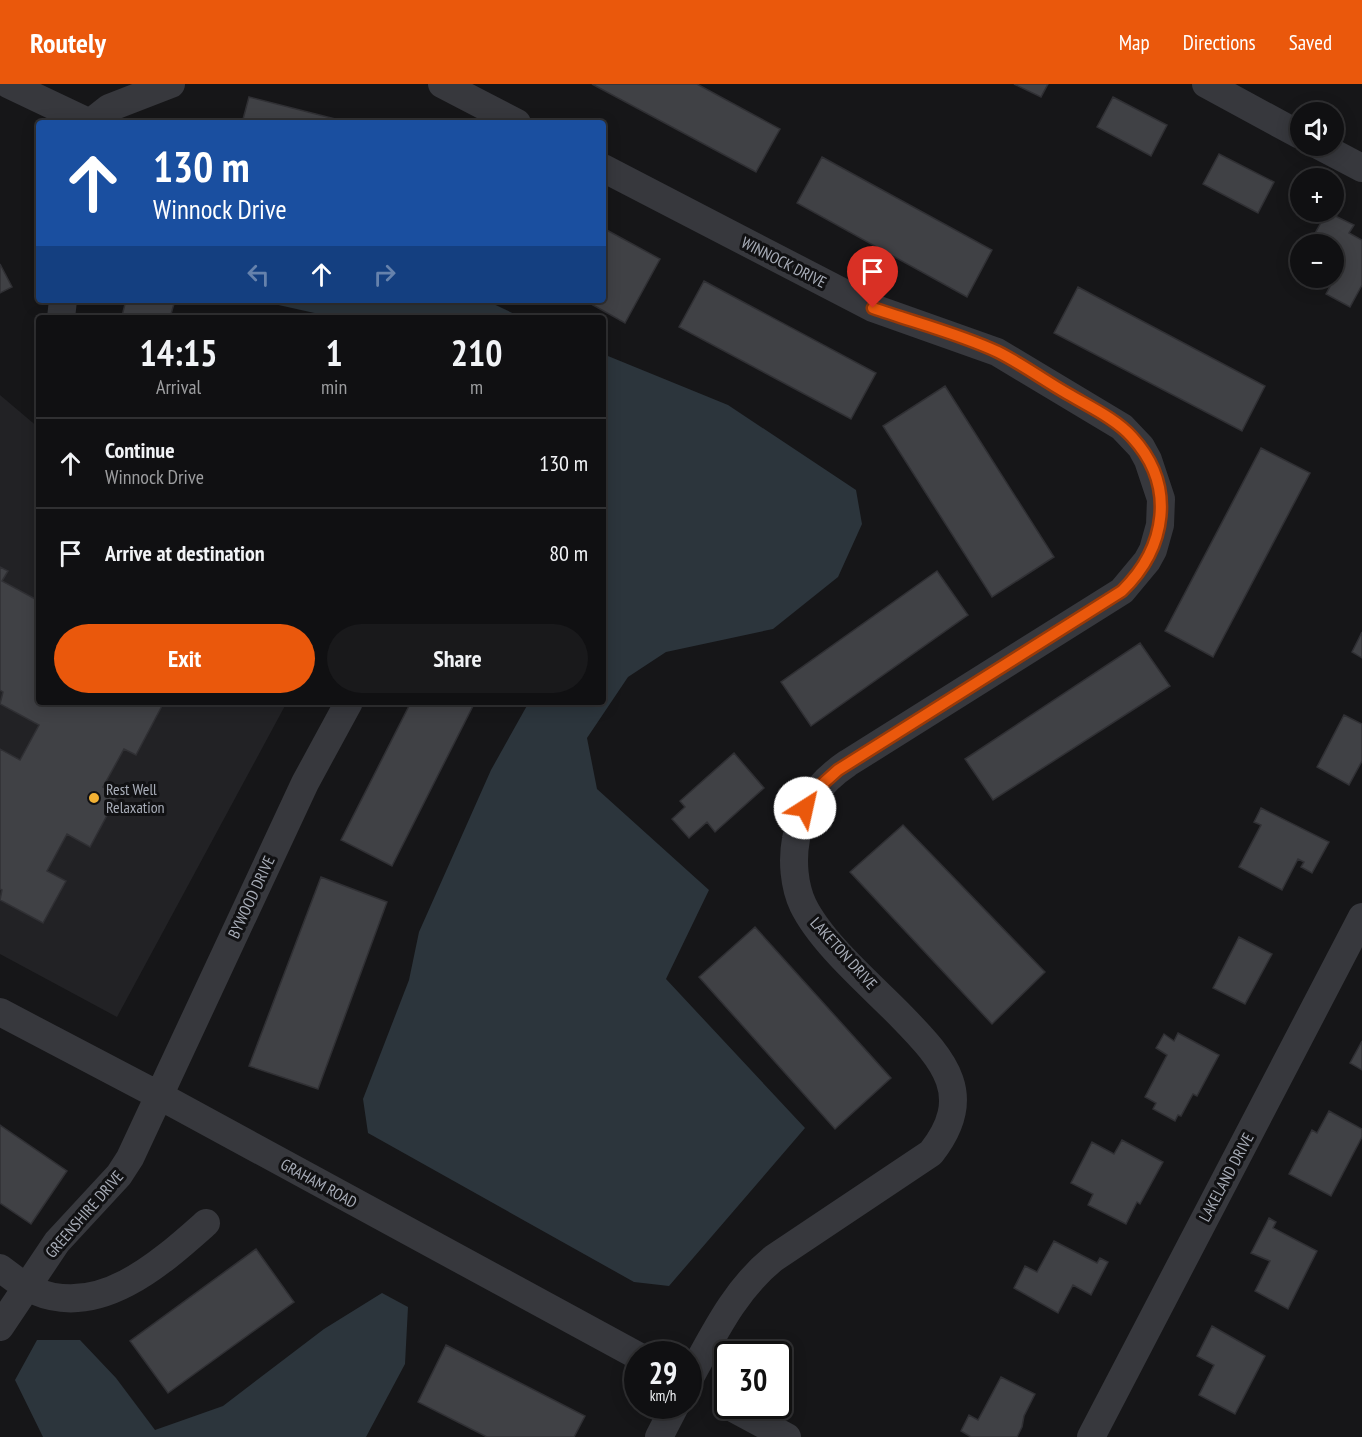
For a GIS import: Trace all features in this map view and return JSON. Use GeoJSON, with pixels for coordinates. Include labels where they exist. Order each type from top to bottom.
{"type":"FeatureCollection","features":[{"type":"Feature","properties":{"kind":"street"},"geometry":{"type":"LineString","coordinates":[[8,84],[84,120]]}},
{"type":"Feature","properties":{"kind":"street"},"geometry":{"type":"LineString","coordinates":[[94,120],[109,108],[171,84]]}},
{"type":"Feature","properties":{"kind":"street"},"geometry":{"type":"LineString","coordinates":[[442,84],[511,120]]}},
{"type":"Feature","properties":{"kind":"street"},"geometry":{"type":"LineString","coordinates":[[1206,84],[1290,130]]}},
{"type":"Feature","properties":{"kind":"street"},"geometry":{"type":"LineString","coordinates":[[1339,156],[1362,168]]}},
{"type":"Feature","properties":{"kind":"street","name":"WINNOCK DRIVE"},"geometry":{"type":"LineString","coordinates":[[606,170],[873,308],[997,352],[1122,427],[1137,442],[1148,460]]}},
{"type":"Feature","properties":{"kind":"street","name":"LAKETON DRIVE"},"geometry":{"type":"LineString","coordinates":[[702,1356],[728,1309],[757,1273],[774,1258],[931,1153],[946,1133],[951,1121],[953,1095],[941,1059],[826,938],[804,906],[796,883],[794,853],[797,832],[805,808],[819,787],[838,770],[1111,598],[1131,582],[1153,550],[1160,525],[1158,486],[1148,460]]}},
{"type":"Feature","properties":{"kind":"street","name":"BYWOOD DRIVE"},"geometry":{"type":"LineString","coordinates":[[160,1096],[305,783],[347,705]]}},
{"type":"Feature","properties":{"kind":"street","name":"LAKELAND DRIVE"},"geometry":{"type":"LineString","coordinates":[[1091,1437],[1362,917]]}},
{"type":"Feature","properties":{"kind":"street","name":"GRAHAM ROAD"},"geometry":{"type":"LineString","coordinates":[[0,1012],[160,1096],[624,1348]]}},
{"type":"Feature","properties":{"kind":"street","name":"GREENSHIRE DRIVE"},"geometry":{"type":"LineString","coordinates":[[0,1327],[26,1286],[78,1217],[126,1165],[160,1096]]}},
{"type":"Feature","properties":{"kind":"street"},"geometry":{"type":"LineString","coordinates":[[0,1269],[26,1286],[55,1296],[80,1296],[116,1288],[159,1264],[206,1223]]}},
{"type":"Feature","properties":{"kind":"street"},"geometry":{"type":"LineString","coordinates":[[659,1437],[668,1419]]}},
{"type":"Feature","properties":{"kind":"street"},"geometry":{"type":"LineString","coordinates":[[754,1419],[787,1437]]}},
{"type":"Feature","properties":{"kind":"shaded area"},"geometry":{"type":"Polygon","coordinates":[[[270,303],[491,303],[517,315],[324,315],[270,303]]]}},
{"type":"Feature","properties":{"kind":"shaded area"},"geometry":{"type":"Polygon","coordinates":[[[606,355],[728,405],[856,490],[862,524],[838,577],[773,629],[666,652],[628,677],[587,738],[597,789],[709,890],[666,979],[805,1128],[669,1286],[634,1282],[368,1133],[363,1099],[409,980],[419,932],[491,770],[527,705],[606,705],[606,355]]]}},
{"type":"Feature","properties":{"kind":"shaded area"},"geometry":{"type":"Polygon","coordinates":[[[0,395],[36,425],[36,705],[285,705],[117,1017],[0,954],[0,395]]]}},
{"type":"Feature","properties":{"kind":"shaded area"},"geometry":{"type":"Polygon","coordinates":[[[382,1293],[408,1307],[405,1364],[366,1437],[43,1437],[15,1380],[37,1340],[80,1340],[116,1378],[155,1430],[223,1406],[324,1329],[382,1293]]]}},
{"type":"Feature","properties":{"kind":"building"},"geometry":{"type":"Polygon","coordinates":[[[592,84],[697,84],[780,129],[756,172],[592,84]]]}},
{"type":"Feature","properties":{"kind":"building"},"geometry":{"type":"Polygon","coordinates":[[[1014,84],[1048,84],[1041,97],[1014,84]]]}},
{"type":"Feature","properties":{"kind":"building"},"geometry":{"type":"Polygon","coordinates":[[[249,97],[339,120],[243,120],[249,97]]]}},
{"type":"Feature","properties":{"kind":"building"},"geometry":{"type":"Polygon","coordinates":[[[1113,97],[1167,125],[1151,156],[1097,127],[1113,97]]]}},
{"type":"Feature","properties":{"kind":"building"},"geometry":{"type":"Polygon","coordinates":[[[1219,154],[1274,182],[1258,213],[1203,184],[1219,154]]]}},
{"type":"Feature","properties":{"kind":"building"},"geometry":{"type":"Polygon","coordinates":[[[822,157],[992,250],[967,297],[797,203],[822,157]]]}},
{"type":"Feature","properties":{"kind":"building"},"geometry":{"type":"Polygon","coordinates":[[[1344,220],[1354,225],[1349,233],[1362,240],[1362,285],[1350,307],[1326,294],[1329,288],[1344,288],[1344,234],[1315,234],[1321,222],[1344,222],[1344,220]]]}},
{"type":"Feature","properties":{"kind":"building"},"geometry":{"type":"Polygon","coordinates":[[[606,230],[660,259],[625,323],[589,303],[606,303],[606,230]]]}},
{"type":"Feature","properties":{"kind":"building"},"geometry":{"type":"Polygon","coordinates":[[[0,264],[12,287],[0,293],[0,264]]]}},
{"type":"Feature","properties":{"kind":"building"},"geometry":{"type":"Polygon","coordinates":[[[704,281],[876,373],[851,419],[679,327],[704,281]]]}},
{"type":"Feature","properties":{"kind":"building"},"geometry":{"type":"Polygon","coordinates":[[[1078,287],[1265,386],[1242,431],[1054,333],[1078,287]]]}},
{"type":"Feature","properties":{"kind":"building"},"geometry":{"type":"Polygon","coordinates":[[[125,303],[174,303],[171,315],[122,315],[125,303]]]}},
{"type":"Feature","properties":{"kind":"building"},"geometry":{"type":"Polygon","coordinates":[[[945,386],[1054,557],[992,597],[883,426],[945,386]]]}},
{"type":"Feature","properties":{"kind":"building"},"geometry":{"type":"Polygon","coordinates":[[[1261,448],[1310,473],[1213,657],[1165,631],[1261,448]]]}},
{"type":"Feature","properties":{"kind":"building"},"geometry":{"type":"Polygon","coordinates":[[[0,567],[8,571],[2,581],[36,599],[36,705],[162,705],[136,755],[124,749],[103,787],[118,795],[90,847],[67,834],[47,871],[66,881],[43,923],[0,900],[2,890],[0,889],[0,749],[20,760],[39,725],[0,704],[3,692],[0,690],[0,567]]]}},
{"type":"Feature","properties":{"kind":"building"},"geometry":{"type":"Polygon","coordinates":[[[937,571],[968,615],[811,726],[781,682],[937,571]]]}},
{"type":"Feature","properties":{"kind":"building"},"geometry":{"type":"Polygon","coordinates":[[[1362,632],[1362,658],[1352,652],[1362,632]]]}},
{"type":"Feature","properties":{"kind":"building"},"geometry":{"type":"Polygon","coordinates":[[[1140,643],[1170,686],[993,800],[965,759],[1140,643]]]}},
{"type":"Feature","properties":{"kind":"building"},"geometry":{"type":"Polygon","coordinates":[[[409,705],[473,705],[392,866],[341,840],[409,705]]]}},
{"type":"Feature","properties":{"kind":"building"},"geometry":{"type":"Polygon","coordinates":[[[1344,715],[1362,724],[1362,761],[1349,785],[1317,767],[1344,715]]]}},
{"type":"Feature","properties":{"kind":"building"},"geometry":{"type":"Polygon","coordinates":[[[734,753],[764,788],[715,832],[707,822],[689,838],[672,819],[685,807],[680,801],[734,753]]]}},
{"type":"Feature","properties":{"kind":"building"},"geometry":{"type":"Polygon","coordinates":[[[1261,808],[1329,842],[1312,873],[1301,867],[1304,862],[1298,859],[1282,890],[1239,867],[1261,825],[1254,822],[1261,808]]]}},
{"type":"Feature","properties":{"kind":"building"},"geometry":{"type":"Polygon","coordinates":[[[903,825],[1045,972],[992,1024],[850,872],[903,825]]]}},
{"type":"Feature","properties":{"kind":"building"},"geometry":{"type":"Polygon","coordinates":[[[321,877],[387,902],[318,1089],[249,1066],[321,877]]]}},
{"type":"Feature","properties":{"kind":"building"},"geometry":{"type":"Polygon","coordinates":[[[755,927],[891,1078],[835,1129],[699,977],[755,927]]]}},
{"type":"Feature","properties":{"kind":"building"},"geometry":{"type":"Polygon","coordinates":[[[1239,937],[1272,954],[1245,1004],[1213,988],[1239,937]]]}},
{"type":"Feature","properties":{"kind":"building"},"geometry":{"type":"Polygon","coordinates":[[[1178,1033],[1219,1055],[1197,1096],[1193,1094],[1181,1116],[1178,1115],[1175,1121],[1153,1109],[1156,1103],[1145,1097],[1167,1055],[1156,1048],[1164,1034],[1174,1041],[1178,1033]]]}},
{"type":"Feature","properties":{"kind":"building"},"geometry":{"type":"Polygon","coordinates":[[[1362,1041],[1362,1070],[1350,1063],[1362,1041]]]}},
{"type":"Feature","properties":{"kind":"building"},"geometry":{"type":"Polygon","coordinates":[[[1329,1111],[1362,1129],[1362,1137],[1331,1196],[1289,1174],[1312,1130],[1317,1133],[1329,1111]]]}},
{"type":"Feature","properties":{"kind":"building"},"geometry":{"type":"Polygon","coordinates":[[[0,1125],[67,1171],[31,1224],[0,1203],[0,1125]]]}},
{"type":"Feature","properties":{"kind":"building"},"geometry":{"type":"Polygon","coordinates":[[[1122,1140],[1163,1162],[1140,1204],[1137,1202],[1126,1224],[1088,1205],[1093,1194],[1071,1183],[1092,1142],[1114,1154],[1122,1140]]]}},
{"type":"Feature","properties":{"kind":"building"},"geometry":{"type":"Polygon","coordinates":[[[1269,1218],[1276,1222],[1273,1228],[1317,1251],[1288,1309],[1255,1291],[1270,1261],[1251,1253],[1269,1218]]]}},
{"type":"Feature","properties":{"kind":"building"},"geometry":{"type":"Polygon","coordinates":[[[1054,1241],[1097,1263],[1100,1258],[1108,1262],[1091,1295],[1073,1285],[1058,1313],[1014,1288],[1025,1266],[1037,1272],[1054,1241]]]}},
{"type":"Feature","properties":{"kind":"building"},"geometry":{"type":"Polygon","coordinates":[[[256,1249],[294,1302],[168,1393],[130,1341],[256,1249]]]}},
{"type":"Feature","properties":{"kind":"building"},"geometry":{"type":"Polygon","coordinates":[[[1212,1326],[1265,1356],[1235,1414],[1199,1395],[1214,1365],[1197,1356],[1212,1326]]]}},
{"type":"Feature","properties":{"kind":"building"},"geometry":{"type":"Polygon","coordinates":[[[446,1345],[585,1416],[574,1437],[487,1437],[418,1402],[446,1345]]]}},
{"type":"Feature","properties":{"kind":"building"},"geometry":{"type":"Polygon","coordinates":[[[1001,1377],[1035,1394],[1017,1437],[971,1437],[961,1431],[969,1415],[978,1420],[1001,1377]]]}},
{"type":"Feature","properties":{"kind":"place","name":"Rest Well Relaxation"},"geometry":{"type":"Point","coordinates":[94,798]}},
{"type":"Feature","properties":{"kind":"route"},"geometry":{"type":"LineString","coordinates":[[805,808],[819,787],[838,770],[1122,591],[1147,561],[1158,538],[1160,525],[1161,499],[1154,473],[1141,447],[1122,427],[997,352],[873,308]]}}]}
